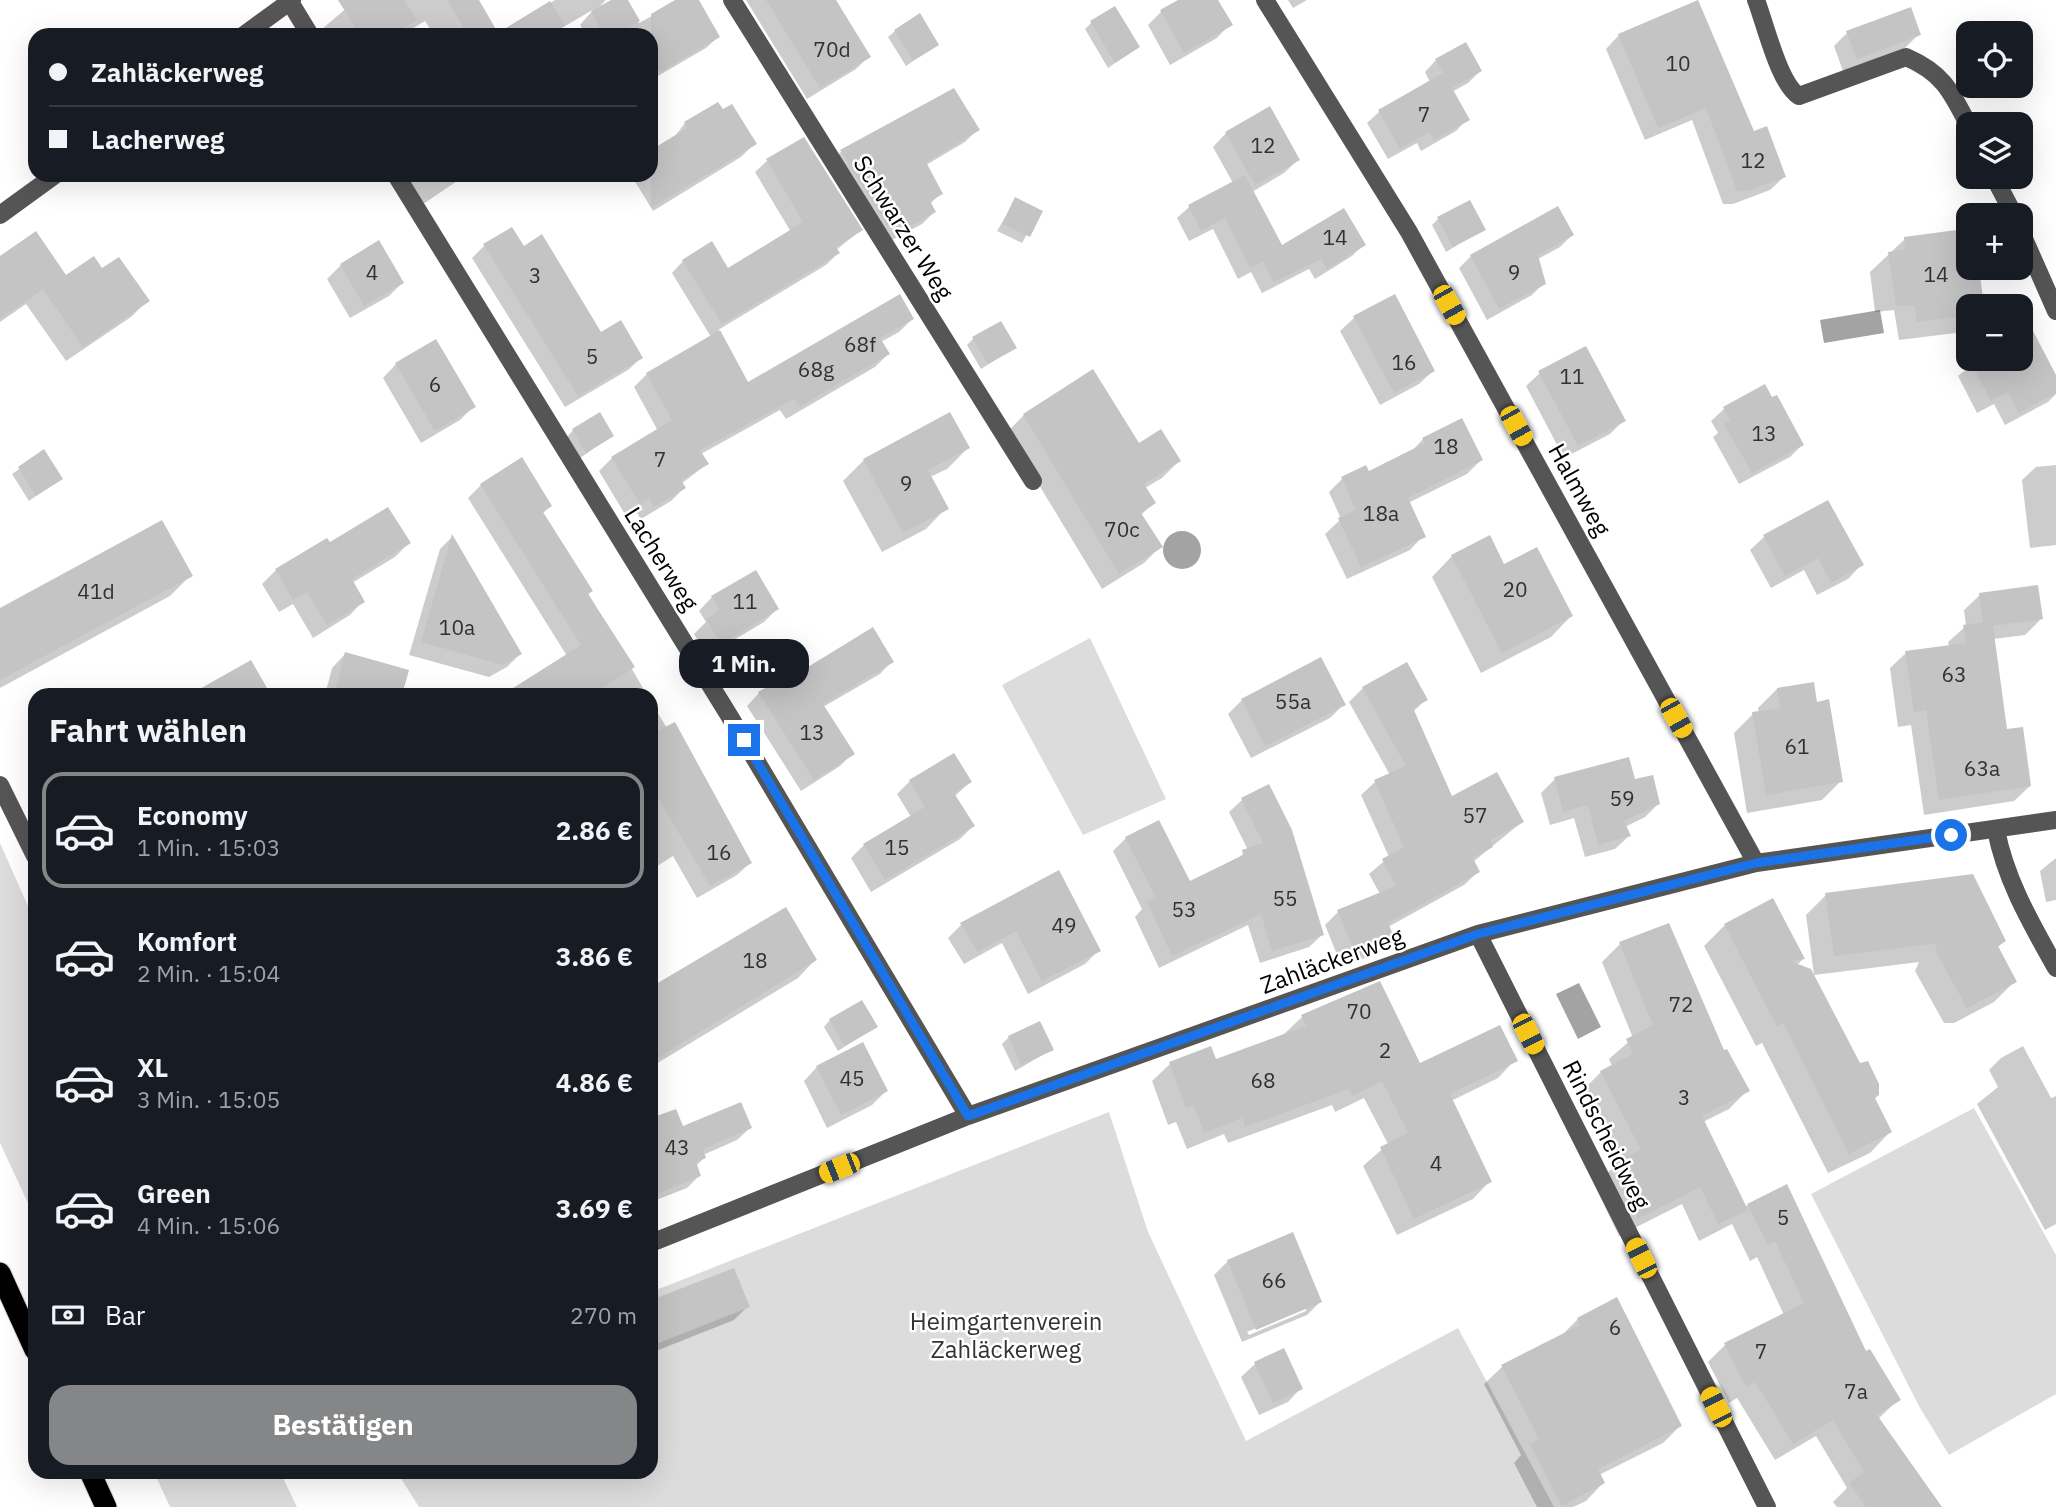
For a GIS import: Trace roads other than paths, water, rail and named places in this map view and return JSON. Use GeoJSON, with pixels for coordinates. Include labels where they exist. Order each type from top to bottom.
{"type":"FeatureCollection","features":[{"type":"Feature","properties":{"kind":"highway"},"geometry":{"type":"LineString","coordinates":[[0,1273],[28,1335]]}},
{"type":"Feature","properties":{"kind":"highway"},"geometry":{"type":"LineString","coordinates":[[93,1479],[106,1507]]}},
{"type":"Feature","properties":{"kind":"street","name":"Schwarzer Weg"},"geometry":{"type":"LineString","coordinates":[[732,0],[1033,481]]}},
{"type":"Feature","properties":{"kind":"street","name":"Halmweg"},"geometry":{"type":"LineString","coordinates":[[1265,0],[1409,232],[1756,863]]}},
{"type":"Feature","properties":{"kind":"street"},"geometry":{"type":"LineString","coordinates":[[1756,0],[1791,91],[1799,96],[1906,57],[1927,66],[1948,85],[1962,112]]}},
{"type":"Feature","properties":{"kind":"street"},"geometry":{"type":"LineString","coordinates":[[254,28],[291,1],[306,28]]}},
{"type":"Feature","properties":{"kind":"street"},"geometry":{"type":"LineString","coordinates":[[0,215],[45,182]]}},
{"type":"Feature","properties":{"kind":"street","name":"Lacherweg"},"geometry":{"type":"LineString","coordinates":[[400,182],[730,717],[968,1116]]}},
{"type":"Feature","properties":{"kind":"street"},"geometry":{"type":"LineString","coordinates":[[2033,259],[2056,311]]}},
{"type":"Feature","properties":{"kind":"street"},"geometry":{"type":"LineString","coordinates":[[0,785],[28,842]]}},
{"type":"Feature","properties":{"kind":"street","name":"Zahläckerweg"},"geometry":{"type":"LineString","coordinates":[[658,1240],[968,1116],[1478,934],[1756,863],[2056,820]]}},
{"type":"Feature","properties":{"kind":"street"},"geometry":{"type":"LineString","coordinates":[[1997,830],[2002,858],[2021,906],[2056,968]]}},
{"type":"Feature","properties":{"kind":"street","name":"Rindscheidweg"},"geometry":{"type":"LineString","coordinates":[[1478,934],[1767,1507]]}},
{"type":"Feature","properties":{"kind":"park label","name":"Heimgartenverein Zahläckerweg"},"geometry":{"type":"Point","coordinates":[1006,1336]}}]}
